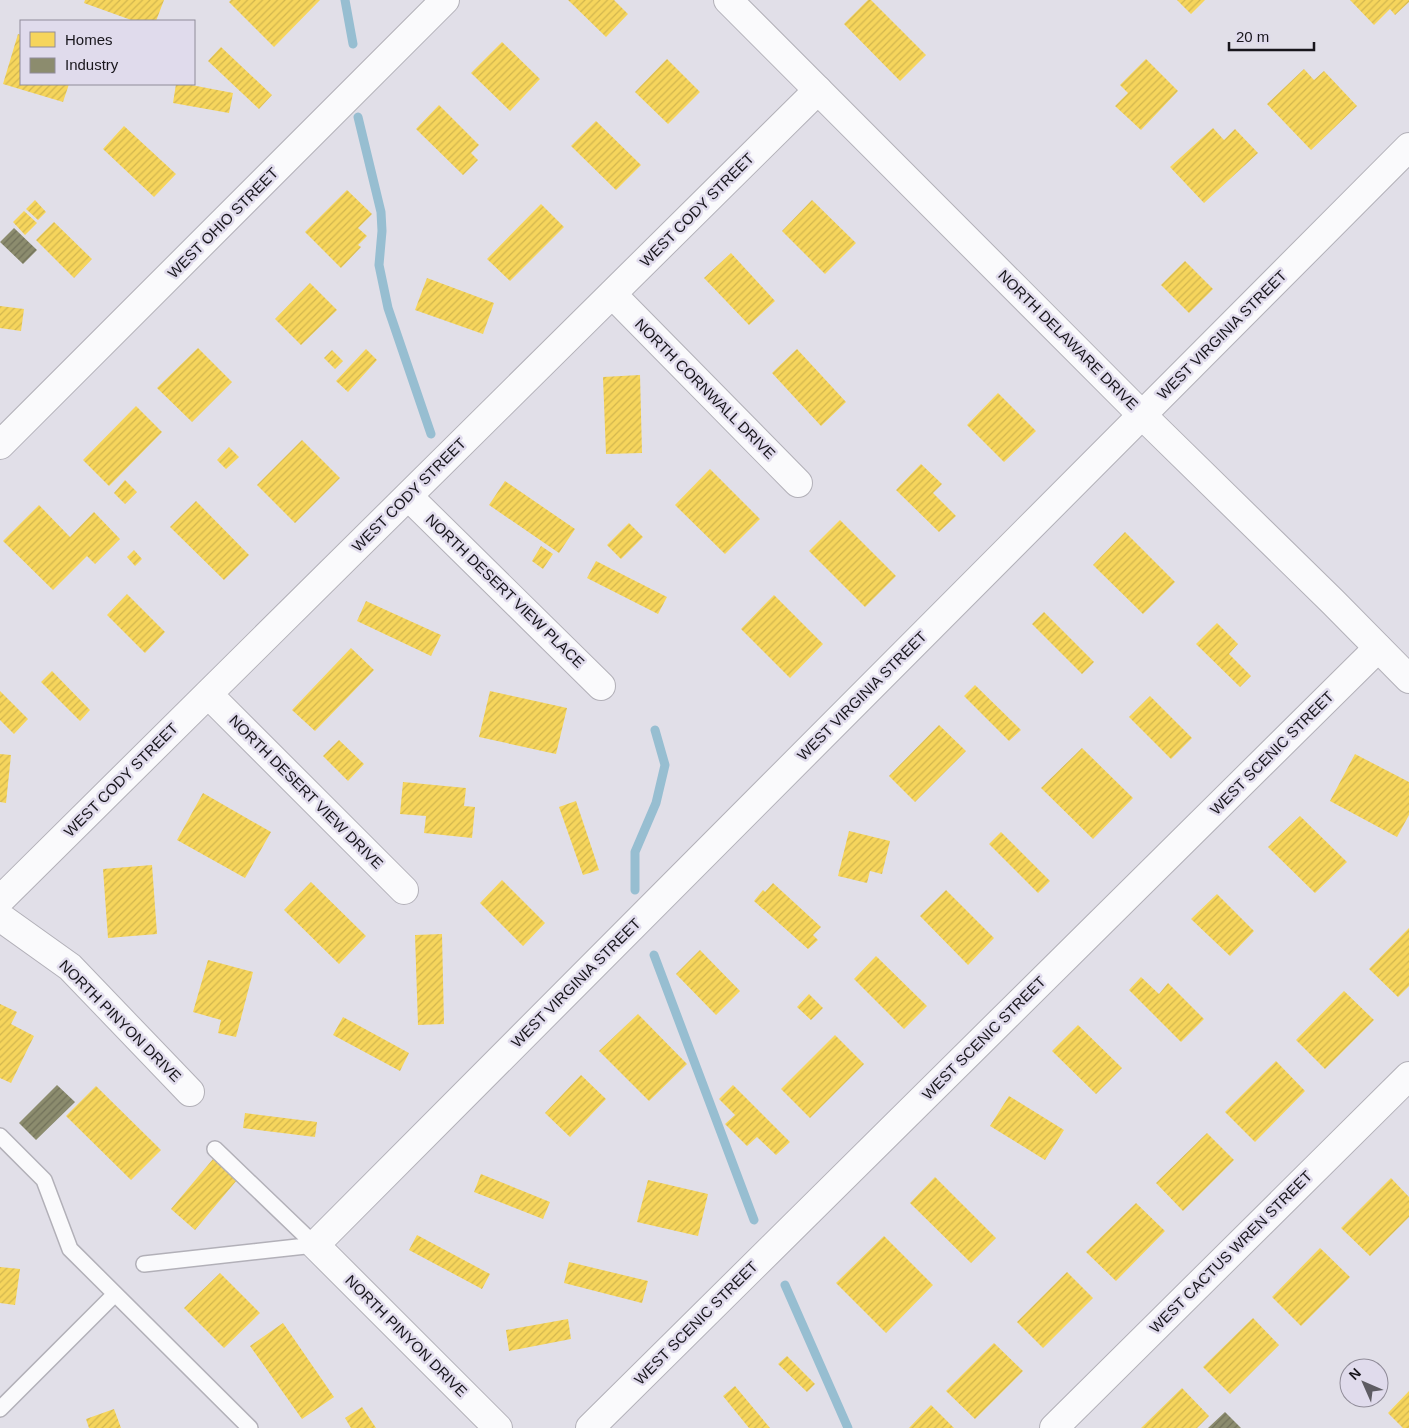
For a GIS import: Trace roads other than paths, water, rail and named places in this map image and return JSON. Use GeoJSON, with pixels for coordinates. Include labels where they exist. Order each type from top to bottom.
{"type":"FeatureCollection","features":[{"type":"Feature","properties":{"kind":"street","name":"WEST OHIO STREET"},"geometry":{"type":"LineString","coordinates":[[0,445],[445,0]]}},
{"type":"Feature","properties":{"kind":"street","name":"NORTH DELAWARE DRIVE"},"geometry":{"type":"LineString","coordinates":[[728,0],[1142,415],[1409,679]]}},
{"type":"Feature","properties":{"kind":"street","name":"WEST CODY STREET"},"geometry":{"type":"LineString","coordinates":[[0,900],[818,90]]}},
{"type":"Feature","properties":{"kind":"street","name":"WEST VIRGINIA STREET"},"geometry":{"type":"LineString","coordinates":[[315,1245],[1409,147]]}},
{"type":"Feature","properties":{"kind":"street","name":"NORTH CORNWALL DRIVE"},"geometry":{"type":"LineString","coordinates":[[612,294],[798,483]]}},
{"type":"Feature","properties":{"kind":"street","name":"NORTH DESERT VIEW PLACE"},"geometry":{"type":"LineString","coordinates":[[408,496],[601,686]]}},
{"type":"Feature","properties":{"kind":"street","name":"WEST SCENIC STREET"},"geometry":{"type":"LineString","coordinates":[[590,1428],[1378,648]]}},
{"type":"Feature","properties":{"kind":"street","name":"NORTH DESERT VIEW DRIVE"},"geometry":{"type":"LineString","coordinates":[[208,694],[404,890]]}},
{"type":"Feature","properties":{"kind":"street","name":"NORTH PINYON DRIVE"},"geometry":{"type":"LineString","coordinates":[[0,916],[70,967],[190,1092]]}},
{"type":"Feature","properties":{"kind":"street","name":"WEST CACTUS WREN STREET"},"geometry":{"type":"LineString","coordinates":[[1054,1428],[1409,1076]]}},
{"type":"Feature","properties":{"kind":"street","name":"NORTH PINYON DRIVE"},"geometry":{"type":"LineString","coordinates":[[315,1245],[498,1428]]}},
{"type":"Feature","properties":{"kind":"lane"},"geometry":{"type":"LineString","coordinates":[[0,1136],[44,1180],[70,1249],[250,1428]]}},
{"type":"Feature","properties":{"kind":"lane"},"geometry":{"type":"LineString","coordinates":[[215,1149],[315,1245]]}},
{"type":"Feature","properties":{"kind":"lane"},"geometry":{"type":"LineString","coordinates":[[144,1264],[315,1245]]}},
{"type":"Feature","properties":{"kind":"lane"},"geometry":{"type":"LineString","coordinates":[[0,1409],[115,1294]]}},
{"type":"Feature","properties":{"kind":"waterway"},"geometry":{"type":"LineString","coordinates":[[345,0],[353,44]]}},
{"type":"Feature","properties":{"kind":"waterway"},"geometry":{"type":"LineString","coordinates":[[358,117],[381,212],[382,231],[379,265],[388,308],[431,434]]}},
{"type":"Feature","properties":{"kind":"waterway"},"geometry":{"type":"LineString","coordinates":[[635,890],[635,852],[656,803],[665,765],[655,730]]}},
{"type":"Feature","properties":{"kind":"waterway"},"geometry":{"type":"LineString","coordinates":[[654,955],[754,1220]]}},
{"type":"Feature","properties":{"kind":"waterway"},"geometry":{"type":"LineString","coordinates":[[785,1285],[848,1428]]}}]}
